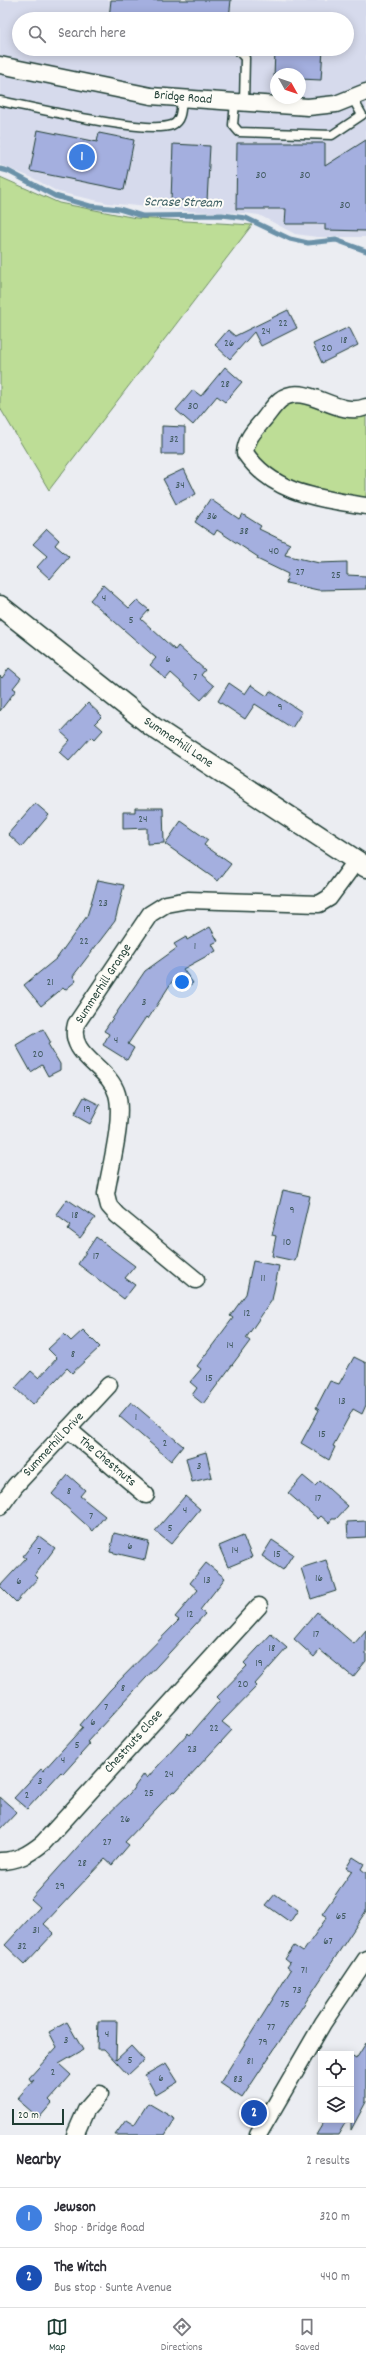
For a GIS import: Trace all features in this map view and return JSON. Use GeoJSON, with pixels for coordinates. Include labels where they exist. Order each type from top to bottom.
{"type":"FeatureCollection","features":[{"type":"Feature","properties":{"kind":"street","name":"Bridge Road"},"geometry":{"type":"LineString","coordinates":[[0,65],[151,96],[308,107],[336,104],[359,95]]}},
{"type":"Feature","properties":{"kind":"street"},"geometry":{"type":"LineString","coordinates":[[366,407],[359,410],[347,410],[302,394],[290,394],[280,400],[251,435],[246,444],[246,453],[261,471],[293,492],[366,506]]}},
{"type":"Feature","properties":{"kind":"street","name":"Summerhill Lane"},"geometry":{"type":"LineString","coordinates":[[0,606],[83,674],[153,727],[361,864]]}},
{"type":"Feature","properties":{"kind":"street","name":"Summerhill Grange"},"geometry":{"type":"LineString","coordinates":[[196,1280],[117,1215],[110,1206],[106,1194],[120,1113],[117,1094],[111,1080],[103,1070],[79,1048],[74,1032],[76,1024],[150,914],[166,904],[188,900],[319,904],[329,898],[361,864]]}},
{"type":"Feature","properties":{"kind":"street","name":"Summerhill Drive"},"geometry":{"type":"LineString","coordinates":[[0,1507],[15,1486],[109,1385]]}},
{"type":"Feature","properties":{"kind":"street","name":"The Chestnuts"},"geometry":{"type":"LineString","coordinates":[[68,1430],[146,1495]]}},
{"type":"Feature","properties":{"kind":"street","name":"Chestnuts Close"},"geometry":{"type":"LineString","coordinates":[[0,1861],[18,1859],[43,1843],[259,1606]]}},
{"type":"Feature","properties":{"kind":"street"},"geometry":{"type":"LineString","coordinates":[[258,2135],[323,2023],[366,1959]]}},
{"type":"Feature","properties":{"kind":"street"},"geometry":{"type":"LineString","coordinates":[[75,2135],[86,2110],[100,2094]]}},
{"type":"Feature","properties":{"kind":"lane"},"geometry":{"type":"LineString","coordinates":[[243,56],[245,58],[239,103],[233,126],[239,132],[332,135],[364,115],[359,95]]}},
{"type":"Feature","properties":{"kind":"lane"},"geometry":{"type":"LineString","coordinates":[[0,101],[91,119],[152,127],[173,125],[180,118],[182,98]]}},
{"type":"Feature","properties":{"kind":"shaded area"},"geometry":{"type":"Polygon","coordinates":[[[0,0],[250,0],[305,2],[310,0],[366,0],[366,237],[317,237],[295,234],[259,215],[245,213],[185,211],[108,203],[58,192],[33,178],[0,165],[0,0]]]}},
{"type":"Feature","properties":{"kind":"green space"},"geometry":{"type":"Polygon","coordinates":[[[0,177],[59,203],[136,218],[252,225],[49,490],[0,408],[0,177]]]}},
{"type":"Feature","properties":{"kind":"green space"},"geometry":{"type":"Polygon","coordinates":[[[298,398],[355,418],[366,416],[366,499],[300,489],[259,464],[254,452],[256,436],[282,405],[298,398]]]}},
{"type":"Feature","properties":{"kind":"building"},"geometry":{"type":"Polygon","coordinates":[[[111,0],[231,0],[230,12],[110,12],[111,0]]]}},
{"type":"Feature","properties":{"kind":"building"},"geometry":{"type":"Polygon","coordinates":[[[275,56],[323,56],[321,80],[306,79],[306,68],[274,68],[275,56]]]}},
{"type":"Feature","properties":{"kind":"building"},"geometry":{"type":"Polygon","coordinates":[[[38,130],[97,142],[99,133],[134,140],[124,190],[30,171],[38,130]]]}},
{"type":"Feature","properties":{"kind":"building"},"geometry":{"type":"Polygon","coordinates":[[[366,140],[366,231],[325,230],[325,224],[285,224],[286,209],[236,209],[237,143],[325,143],[325,166],[366,140]]]}},
{"type":"Feature","properties":{"kind":"building"},"geometry":{"type":"Polygon","coordinates":[[[173,144],[210,146],[207,201],[171,200],[173,144]]]}},
{"type":"Feature","properties":{"kind":"building"},"geometry":{"type":"Polygon","coordinates":[[[288,310],[297,328],[261,346],[254,332],[230,359],[215,345],[228,330],[235,336],[288,310]]]}},
{"type":"Feature","properties":{"kind":"building"},"geometry":{"type":"Polygon","coordinates":[[[349,327],[358,345],[322,363],[313,344],[349,327]]]}},
{"type":"Feature","properties":{"kind":"building"},"geometry":{"type":"Polygon","coordinates":[[[225,367],[242,382],[225,402],[217,396],[193,425],[176,410],[193,390],[201,396],[225,367]]]}},
{"type":"Feature","properties":{"kind":"building"},"geometry":{"type":"Polygon","coordinates":[[[162,426],[185,427],[185,454],[162,454],[162,426]]]}},
{"type":"Feature","properties":{"kind":"building"},"geometry":{"type":"Polygon","coordinates":[[[184,469],[196,494],[176,504],[163,479],[184,469]]]}},
{"type":"Feature","properties":{"kind":"building"},"geometry":{"type":"Polygon","coordinates":[[[210,499],[239,519],[242,514],[261,526],[259,529],[290,544],[285,555],[319,563],[347,562],[347,575],[366,576],[366,589],[318,590],[286,583],[288,574],[257,559],[258,557],[217,530],[214,535],[195,522],[210,499]]]}},
{"type":"Feature","properties":{"kind":"building"},"geometry":{"type":"Polygon","coordinates":[[[47,529],[59,540],[55,545],[69,557],[50,579],[37,567],[47,556],[33,544],[47,529]]]}},
{"type":"Feature","properties":{"kind":"building"},"geometry":{"type":"Polygon","coordinates":[[[103,585],[129,608],[137,600],[149,610],[141,619],[175,650],[178,646],[205,670],[201,675],[214,686],[201,700],[171,673],[166,679],[150,665],[156,658],[90,600],[103,585]]]}},
{"type":"Feature","properties":{"kind":"building"},"geometry":{"type":"Polygon","coordinates":[[[9,668],[21,678],[13,688],[16,690],[0,711],[0,676],[2,678],[9,668]]]}},
{"type":"Feature","properties":{"kind":"building"},"geometry":{"type":"Polygon","coordinates":[[[229,683],[245,694],[251,685],[267,696],[270,691],[302,712],[292,728],[255,704],[245,719],[218,701],[229,683]]]}},
{"type":"Feature","properties":{"kind":"building"},"geometry":{"type":"Polygon","coordinates":[[[88,703],[102,716],[95,723],[103,730],[94,740],[91,737],[69,761],[59,752],[70,740],[61,732],[88,703]]]}},
{"type":"Feature","properties":{"kind":"building"},"geometry":{"type":"Polygon","coordinates":[[[35,803],[49,815],[22,847],[8,834],[35,803]]]}},
{"type":"Feature","properties":{"kind":"building"},"geometry":{"type":"Polygon","coordinates":[[[135,808],[163,808],[164,843],[147,844],[147,828],[123,829],[123,812],[135,812],[135,808]]]}},
{"type":"Feature","properties":{"kind":"building"},"geometry":{"type":"Polygon","coordinates":[[[181,821],[208,840],[204,845],[231,864],[218,881],[165,844],[181,821]]]}},
{"type":"Feature","properties":{"kind":"building"},"geometry":{"type":"Polygon","coordinates":[[[98,880],[124,885],[115,921],[73,976],[76,981],[65,990],[63,988],[41,1006],[24,985],[57,958],[87,916],[98,880]]]}},
{"type":"Feature","properties":{"kind":"building"},"geometry":{"type":"Polygon","coordinates":[[[210,927],[218,941],[212,944],[216,951],[183,969],[193,983],[181,991],[173,980],[148,1019],[146,1017],[128,1044],[134,1048],[127,1060],[103,1045],[109,1034],[104,1031],[145,971],[177,948],[174,944],[186,937],[187,940],[210,927]]]}},
{"type":"Feature","properties":{"kind":"building"},"geometry":{"type":"Polygon","coordinates":[[[43,1029],[51,1043],[48,1044],[60,1064],[60,1070],[48,1076],[42,1065],[31,1072],[16,1045],[43,1029]]]}},
{"type":"Feature","properties":{"kind":"building"},"geometry":{"type":"Polygon","coordinates":[[[84,1097],[100,1105],[90,1124],[74,1115],[84,1097]]]}},
{"type":"Feature","properties":{"kind":"building"},"geometry":{"type":"Polygon","coordinates":[[[283,1190],[310,1196],[295,1261],[272,1256],[276,1236],[272,1235],[283,1190]]]}},
{"type":"Feature","properties":{"kind":"building"},"geometry":{"type":"Polygon","coordinates":[[[67,1199],[95,1218],[80,1238],[68,1229],[71,1225],[56,1214],[67,1199]]]}},
{"type":"Feature","properties":{"kind":"building"},"geometry":{"type":"Polygon","coordinates":[[[96,1237],[135,1266],[125,1278],[135,1285],[124,1299],[78,1264],[96,1237]]]}},
{"type":"Feature","properties":{"kind":"building"},"geometry":{"type":"Polygon","coordinates":[[[253,1261],[279,1266],[272,1300],[246,1338],[250,1341],[203,1404],[192,1395],[197,1388],[190,1382],[201,1369],[197,1366],[233,1318],[230,1316],[246,1294],[253,1261]]]}},
{"type":"Feature","properties":{"kind":"building"},"geometry":{"type":"Polygon","coordinates":[[[83,1330],[100,1347],[72,1373],[67,1368],[33,1405],[15,1388],[31,1371],[39,1378],[57,1358],[48,1349],[64,1334],[71,1341],[83,1330]]]}},
{"type":"Feature","properties":{"kind":"building"},"geometry":{"type":"Polygon","coordinates":[[[354,1357],[366,1363],[366,1405],[362,1414],[353,1409],[333,1446],[335,1447],[329,1460],[301,1443],[319,1410],[316,1408],[330,1381],[339,1384],[354,1357]]]}},
{"type":"Feature","properties":{"kind":"building"},"geometry":{"type":"Polygon","coordinates":[[[131,1402],[183,1446],[171,1461],[119,1416],[131,1402]]]}},
{"type":"Feature","properties":{"kind":"building"},"geometry":{"type":"Polygon","coordinates":[[[206,1452],[212,1477],[192,1482],[186,1458],[206,1452]]]}},
{"type":"Feature","properties":{"kind":"building"},"geometry":{"type":"Polygon","coordinates":[[[68,1475],[85,1490],[80,1496],[105,1516],[93,1531],[52,1494],[68,1475]]]}},
{"type":"Feature","properties":{"kind":"building"},"geometry":{"type":"Polygon","coordinates":[[[303,1476],[315,1486],[320,1481],[348,1506],[336,1519],[332,1519],[329,1523],[321,1516],[318,1519],[288,1493],[303,1476]]]}},
{"type":"Feature","properties":{"kind":"building"},"geometry":{"type":"Polygon","coordinates":[[[185,1496],[200,1509],[171,1544],[155,1531],[185,1496]]]}},
{"type":"Feature","properties":{"kind":"building"},"geometry":{"type":"Polygon","coordinates":[[[366,1521],[366,1537],[348,1538],[347,1522],[366,1521]]]}},
{"type":"Feature","properties":{"kind":"building"},"geometry":{"type":"Polygon","coordinates":[[[114,1533],[149,1542],[145,1560],[110,1552],[114,1533]]]}},
{"type":"Feature","properties":{"kind":"building"},"geometry":{"type":"Polygon","coordinates":[[[39,1536],[55,1548],[35,1575],[38,1578],[16,1602],[0,1586],[26,1558],[23,1556],[39,1536]]]}},
{"type":"Feature","properties":{"kind":"building"},"geometry":{"type":"Polygon","coordinates":[[[243,1536],[252,1557],[228,1567],[219,1546],[243,1536]]]}},
{"type":"Feature","properties":{"kind":"building"},"geometry":{"type":"Polygon","coordinates":[[[272,1540],[293,1554],[283,1570],[262,1556],[272,1540]]]}},
{"type":"Feature","properties":{"kind":"building"},"geometry":{"type":"Polygon","coordinates":[[[326,1560],[336,1591],[311,1599],[301,1568],[326,1560]]]}},
{"type":"Feature","properties":{"kind":"building"},"geometry":{"type":"Polygon","coordinates":[[[206,1563],[225,1578],[200,1610],[205,1614],[87,1742],[90,1744],[63,1774],[61,1772],[27,1809],[14,1798],[41,1769],[43,1771],[83,1727],[80,1725],[110,1690],[179,1620],[175,1617],[198,1590],[190,1583],[206,1563]]]}},
{"type":"Feature","properties":{"kind":"building"},"geometry":{"type":"Polygon","coordinates":[[[317,1612],[354,1644],[366,1630],[366,1661],[353,1677],[320,1650],[314,1657],[294,1639],[317,1612]]]}},
{"type":"Feature","properties":{"kind":"building"},"geometry":{"type":"Polygon","coordinates":[[[271,1634],[287,1648],[255,1684],[257,1686],[222,1722],[232,1730],[175,1792],[173,1791],[125,1842],[129,1845],[112,1865],[105,1859],[44,1924],[54,1933],[25,1964],[5,1945],[40,1907],[31,1899],[101,1821],[130,1793],[144,1774],[147,1778],[188,1733],[190,1735],[220,1700],[217,1697],[247,1666],[244,1663],[271,1634]]]}},
{"type":"Feature","properties":{"kind":"building"},"geometry":{"type":"Polygon","coordinates":[[[0,1797],[17,1812],[0,1830],[0,1797]]]}},
{"type":"Feature","properties":{"kind":"building"},"geometry":{"type":"Polygon","coordinates":[[[353,1857],[364,1864],[361,1869],[366,1873],[366,1911],[242,2098],[220,2083],[291,1970],[287,1967],[290,1963],[285,1959],[294,1946],[303,1952],[327,1917],[322,1914],[352,1871],[346,1868],[353,1857]]]}},
{"type":"Feature","properties":{"kind":"building"},"geometry":{"type":"Polygon","coordinates":[[[275,1894],[298,1910],[290,1922],[266,1905],[275,1894]]]}},
{"type":"Feature","properties":{"kind":"building"},"geometry":{"type":"Polygon","coordinates":[[[98,2021],[117,2021],[116,2060],[131,2046],[144,2060],[128,2075],[104,2049],[97,2049],[98,2021]]]}},
{"type":"Feature","properties":{"kind":"building"},"geometry":{"type":"Polygon","coordinates":[[[67,2022],[83,2050],[59,2064],[71,2075],[49,2100],[52,2103],[39,2118],[17,2099],[34,2079],[31,2081],[29,2078],[57,2047],[49,2032],[67,2022]]]}},
{"type":"Feature","properties":{"kind":"building"},"geometry":{"type":"Polygon","coordinates":[[[366,2043],[366,2102],[351,2130],[351,2123],[354,2123],[354,2058],[356,2059],[366,2043]]]}},
{"type":"Feature","properties":{"kind":"building"},"geometry":{"type":"Polygon","coordinates":[[[166,2063],[178,2082],[156,2095],[145,2075],[166,2063]]]}},
{"type":"Feature","properties":{"kind":"building"},"geometry":{"type":"Polygon","coordinates":[[[148,2103],[175,2119],[165,2135],[115,2135],[126,2120],[134,2125],[148,2103]]]}},
{"type":"Feature","properties":{"kind":"building"},"geometry":{"type":"Polygon","coordinates":[[[323,2123],[345,2123],[338,2135],[316,2135],[323,2123]]]}},
{"type":"Feature","properties":{"kind":"waterway","name":"Scrase Stream"},"geometry":{"type":"LineString","coordinates":[[0,169],[8,171],[55,196],[90,206],[119,209],[142,216],[222,215],[246,218],[290,239],[308,243],[336,240],[366,251]]}},
{"type":"Feature","properties":{"kind":"place","name":"Jewson"},"geometry":{"type":"Point","coordinates":[82,157]}},
{"type":"Feature","properties":{"kind":"place","name":"The Witch"},"geometry":{"type":"Point","coordinates":[254,2113]}}]}
